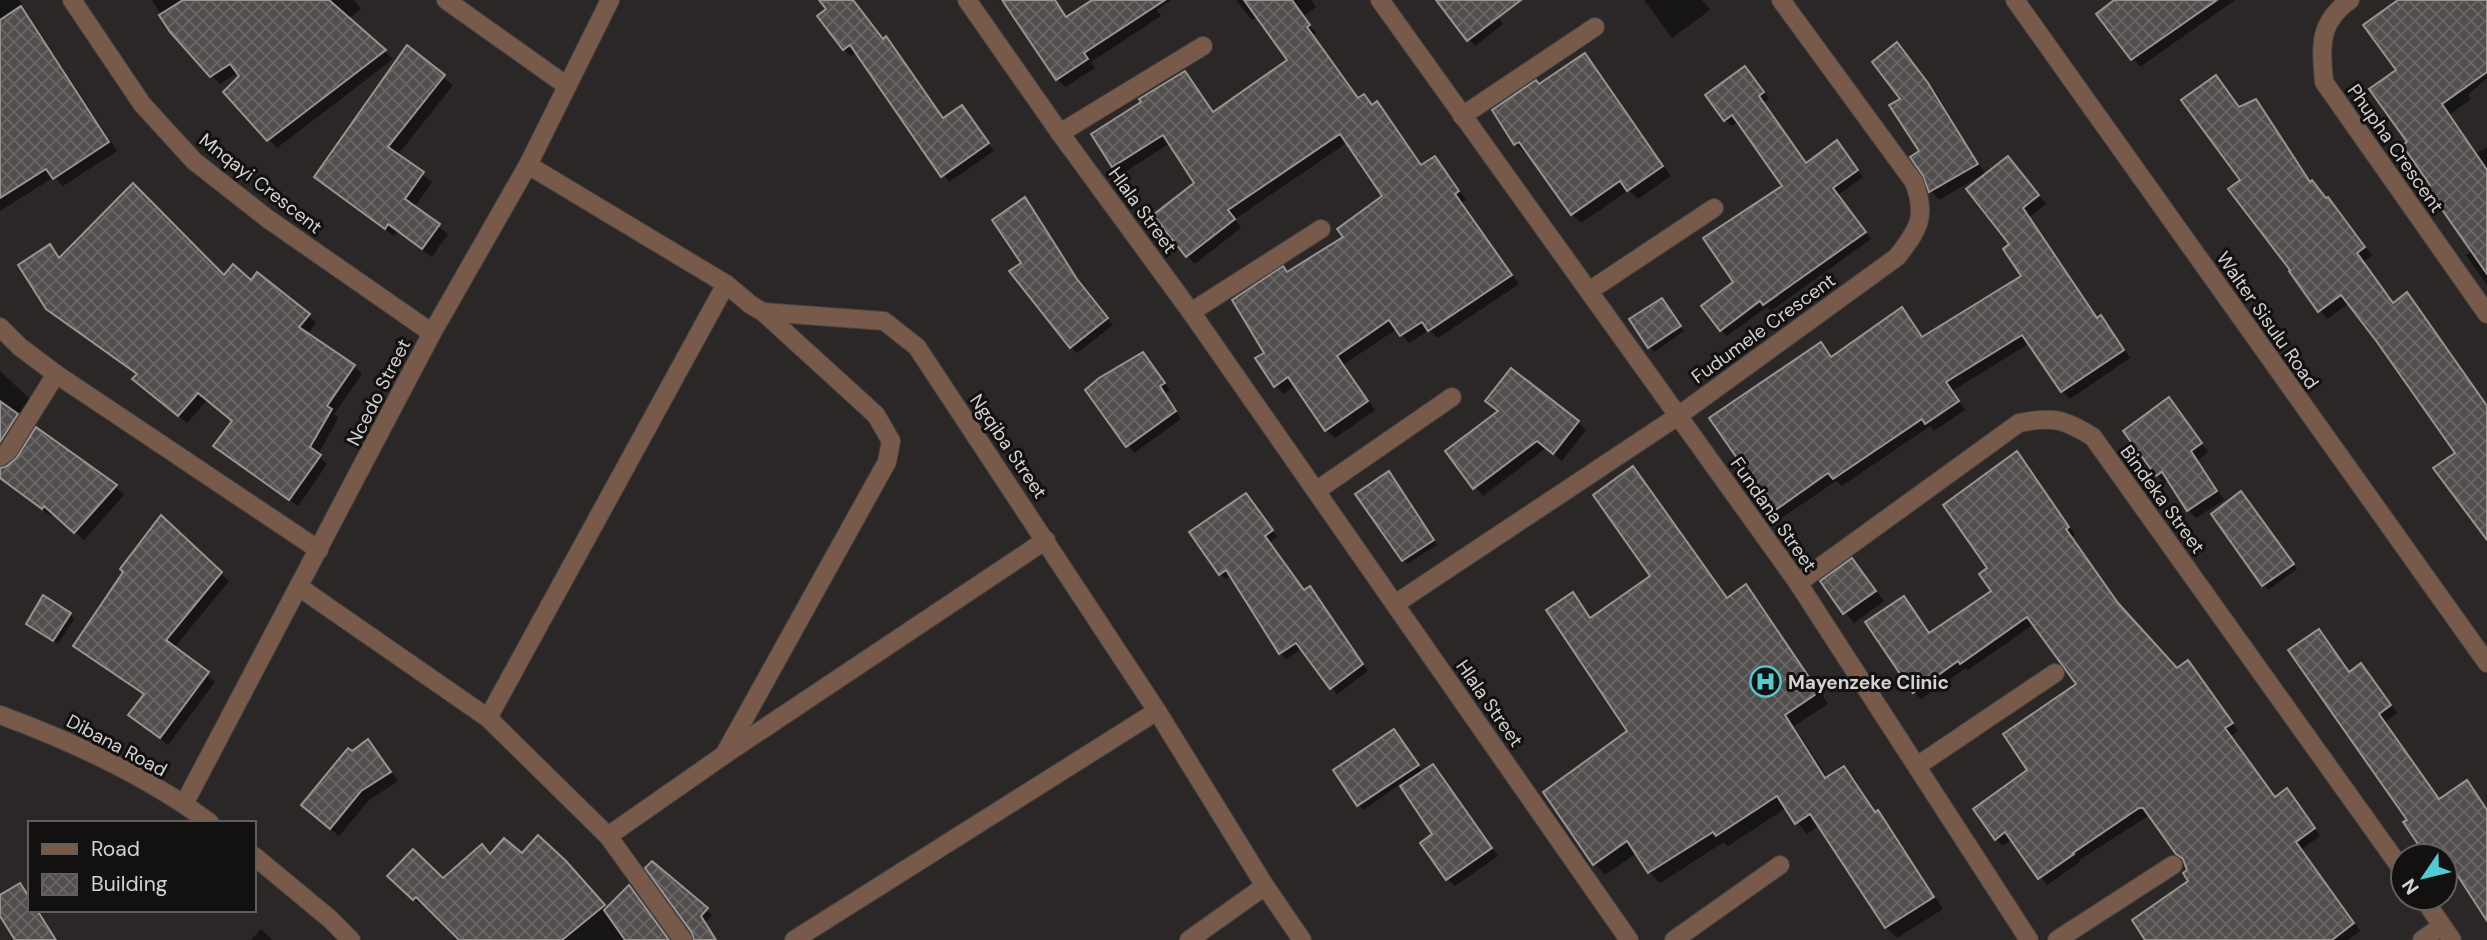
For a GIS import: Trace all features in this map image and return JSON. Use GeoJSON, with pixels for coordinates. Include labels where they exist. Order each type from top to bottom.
{"type":"FeatureCollection","features":[{"type":"Feature","properties":{"kind":"street","name":"Mnqayi Crescent"},"geometry":{"type":"LineString","coordinates":[[72,0],[142,104],[194,161],[268,219],[432,332]]}},
{"type":"Feature","properties":{"kind":"street"},"geometry":{"type":"LineString","coordinates":[[446,0],[567,86]]}},
{"type":"Feature","properties":{"kind":"street","name":"Ncedo Street"},"geometry":{"type":"LineString","coordinates":[[184,804],[432,332],[528,165],[610,0]]}},
{"type":"Feature","properties":{"kind":"street","name":"Hlala Street"},"geometry":{"type":"LineString","coordinates":[[967,0],[1060,134],[1192,312],[1395,604],[1621,937]]}},
{"type":"Feature","properties":{"kind":"street","name":"Fundana Street"},"geometry":{"type":"LineString","coordinates":[[1380,0],[1798,583],[2029,940]]}},
{"type":"Feature","properties":{"kind":"street","name":"Fudumele Crescent"},"geometry":{"type":"LineString","coordinates":[[1395,604],[1678,416],[1897,257],[1914,236],[1921,219],[1921,200],[1914,182],[1782,0]]}},
{"type":"Feature","properties":{"kind":"street","name":"Walter Sisulu Road"},"geometry":{"type":"LineString","coordinates":[[2015,0],[2487,663]]}},
{"type":"Feature","properties":{"kind":"street","name":"Phupha Crescent"},"geometry":{"type":"LineString","coordinates":[[2350,0],[2340,8],[2326,27],[2321,45],[2324,82],[2487,314]]}},
{"type":"Feature","properties":{"kind":"street"},"geometry":{"type":"LineString","coordinates":[[1462,116],[1595,27]]}},
{"type":"Feature","properties":{"kind":"street"},"geometry":{"type":"LineString","coordinates":[[1060,134],[1203,46]]}},
{"type":"Feature","properties":{"kind":"street"},"geometry":{"type":"LineString","coordinates":[[528,165],[726,284],[763,312],[876,415],[891,441],[887,462],[724,755]]}},
{"type":"Feature","properties":{"kind":"street"},"geometry":{"type":"LineString","coordinates":[[1589,291],[1714,208]]}},
{"type":"Feature","properties":{"kind":"street"},"geometry":{"type":"LineString","coordinates":[[1192,312],[1321,229]]}},
{"type":"Feature","properties":{"kind":"street"},"geometry":{"type":"LineString","coordinates":[[488,719],[726,284]]}},
{"type":"Feature","properties":{"kind":"street","name":"Ngqiba Street"},"geometry":{"type":"LineString","coordinates":[[763,312],[884,321],[917,347],[1046,540],[1302,940]]}},
{"type":"Feature","properties":{"kind":"street"},"geometry":{"type":"LineString","coordinates":[[0,327],[55,374],[319,550]]}},
{"type":"Feature","properties":{"kind":"street"},"geometry":{"type":"LineString","coordinates":[[0,457],[8,451],[55,374]]}},
{"type":"Feature","properties":{"kind":"street"},"geometry":{"type":"LineString","coordinates":[[1316,491],[1452,397]]}},
{"type":"Feature","properties":{"kind":"street","name":"Bindeka Street"},"geometry":{"type":"LineString","coordinates":[[1798,583],[2019,424],[2042,418],[2070,423],[2093,437],[2389,851]]}},
{"type":"Feature","properties":{"kind":"street"},"geometry":{"type":"LineString","coordinates":[[608,836],[724,755],[1046,540]]}},
{"type":"Feature","properties":{"kind":"street"},"geometry":{"type":"LineString","coordinates":[[299,587],[488,719],[608,836],[683,940]]}},
{"type":"Feature","properties":{"kind":"street"},"geometry":{"type":"LineString","coordinates":[[1917,766],[2055,673]]}},
{"type":"Feature","properties":{"kind":"street"},"geometry":{"type":"LineString","coordinates":[[794,940],[1157,711]]}},
{"type":"Feature","properties":{"kind":"street","name":"Dibana Road"},"geometry":{"type":"LineString","coordinates":[[0,715],[50,733],[184,804],[207,821]]}},
{"type":"Feature","properties":{"kind":"street"},"geometry":{"type":"LineString","coordinates":[[256,858],[330,919],[351,940]]}},
{"type":"Feature","properties":{"kind":"street"},"geometry":{"type":"LineString","coordinates":[[1674,940],[1780,865]]}},
{"type":"Feature","properties":{"kind":"street"},"geometry":{"type":"LineString","coordinates":[[2057,940],[2173,865]]}},
{"type":"Feature","properties":{"kind":"street"},"geometry":{"type":"LineString","coordinates":[[1189,940],[1265,886]]}},
{"type":"Feature","properties":{"kind":"street"},"geometry":{"type":"LineString","coordinates":[[2422,940],[2447,933],[2433,912]]}},
{"type":"Feature","properties":{"kind":"building"},"geometry":{"type":"Polygon","coordinates":[[[183,0],[329,0],[386,50],[267,141],[223,92],[239,76],[230,64],[210,77],[170,32],[159,15],[183,0]]]}},
{"type":"Feature","properties":{"kind":"building"},"geometry":{"type":"Polygon","coordinates":[[[819,0],[853,0],[883,39],[886,36],[943,118],[962,105],[989,143],[941,177],[850,45],[843,50],[817,16],[826,9],[819,0]]]}},
{"type":"Feature","properties":{"kind":"building"},"geometry":{"type":"Polygon","coordinates":[[[1002,0],[1055,0],[1066,17],[1092,0],[1165,0],[1084,53],[1088,59],[1056,80],[1002,0]]]}},
{"type":"Feature","properties":{"kind":"building"},"geometry":{"type":"Polygon","coordinates":[[[1244,0],[1292,0],[1310,25],[1307,27],[1358,98],[1364,94],[1372,105],[1377,101],[1421,165],[1435,156],[1459,191],[1455,194],[1512,275],[1428,331],[1422,322],[1400,336],[1389,320],[1337,356],[1368,401],[1325,431],[1288,377],[1274,387],[1255,358],[1264,353],[1232,300],[1283,266],[1287,272],[1343,237],[1337,229],[1382,196],[1340,134],[1228,210],[1235,219],[1186,257],[1153,215],[1194,183],[1163,135],[1112,167],[1091,134],[1141,102],[1139,99],[1185,71],[1213,112],[1287,60],[1244,0]]]}},
{"type":"Feature","properties":{"kind":"building"},"geometry":{"type":"Polygon","coordinates":[[[1436,0],[1521,0],[1467,41],[1436,0]]]}},
{"type":"Feature","properties":{"kind":"building"},"geometry":{"type":"Polygon","coordinates":[[[2114,0],[2217,0],[2131,60],[2096,14],[2114,0]]]}},
{"type":"Feature","properties":{"kind":"building"},"geometry":{"type":"Polygon","coordinates":[[[2398,0],[2487,0],[2487,72],[2442,104],[2487,170],[2487,274],[2427,188],[2430,185],[2402,145],[2407,142],[2369,89],[2396,70],[2363,25],[2398,0]]]}},
{"type":"Feature","properties":{"kind":"building"},"geometry":{"type":"Polygon","coordinates":[[[21,6],[109,142],[53,179],[46,169],[0,198],[0,20],[21,6]]]}},
{"type":"Feature","properties":{"kind":"building"},"geometry":{"type":"Polygon","coordinates":[[[1897,42],[1928,83],[1978,164],[1929,192],[1923,176],[1910,157],[1919,151],[1889,105],[1900,99],[1872,62],[1897,42]]]}},
{"type":"Feature","properties":{"kind":"building"},"geometry":{"type":"Polygon","coordinates":[[[407,45],[445,75],[388,147],[424,172],[405,199],[440,224],[422,249],[388,224],[385,229],[314,177],[407,45]]]}},
{"type":"Feature","properties":{"kind":"building"},"geometry":{"type":"Polygon","coordinates":[[[1585,53],[1663,166],[1627,191],[1620,181],[1571,215],[1519,142],[1514,145],[1492,110],[1536,80],[1539,84],[1585,53]]]}},
{"type":"Feature","properties":{"kind":"building"},"geometry":{"type":"Polygon","coordinates":[[[1745,66],[1764,92],[1759,96],[1806,163],[1837,140],[1858,170],[1833,188],[1866,232],[1763,305],[1760,301],[1720,331],[1701,306],[1733,282],[1703,238],[1782,186],[1732,115],[1724,121],[1705,95],[1745,66]]]}},
{"type":"Feature","properties":{"kind":"building"},"geometry":{"type":"Polygon","coordinates":[[[2216,75],[2239,107],[2256,99],[2310,182],[2312,180],[2326,198],[2328,197],[2365,247],[2357,253],[2393,303],[2407,292],[2487,406],[2487,540],[2433,468],[2455,453],[2377,342],[2341,295],[2318,312],[2290,270],[2228,189],[2240,180],[2181,100],[2216,75]]]}},
{"type":"Feature","properties":{"kind":"building"},"geometry":{"type":"Polygon","coordinates":[[[2008,156],[2039,195],[2023,208],[2097,318],[2101,315],[2124,350],[2061,392],[2022,335],[1946,382],[1959,401],[1925,424],[1922,419],[1833,479],[1828,473],[1774,511],[1709,418],[1821,342],[1831,357],[1902,307],[1922,337],[2021,276],[2003,249],[2009,244],[1966,189],[2008,156]]]}},
{"type":"Feature","properties":{"kind":"building"},"geometry":{"type":"Polygon","coordinates":[[[133,183],[224,275],[233,264],[251,280],[257,272],[310,314],[299,327],[355,365],[327,406],[332,409],[310,447],[321,455],[289,500],[213,446],[232,421],[198,393],[178,416],[132,379],[137,374],[46,309],[18,265],[50,244],[59,258],[133,183]]]}},
{"type":"Feature","properties":{"kind":"building"},"geometry":{"type":"Polygon","coordinates":[[[1025,197],[1077,279],[1108,318],[1070,348],[1009,271],[1021,263],[992,220],[1025,197]]]}},
{"type":"Feature","properties":{"kind":"building"},"geometry":{"type":"Polygon","coordinates":[[[1662,298],[1681,326],[1648,348],[1629,319],[1662,298]]]}},
{"type":"Feature","properties":{"kind":"building"},"geometry":{"type":"Polygon","coordinates":[[[1143,352],[1165,383],[1160,386],[1176,411],[1126,447],[1085,390],[1099,378],[1143,352]]]}},
{"type":"Feature","properties":{"kind":"building"},"geometry":{"type":"Polygon","coordinates":[[[1511,368],[1579,421],[1553,454],[1537,441],[1473,489],[1445,451],[1498,411],[1485,401],[1511,368]]]}},
{"type":"Feature","properties":{"kind":"building"},"geometry":{"type":"Polygon","coordinates":[[[2169,397],[2202,443],[2191,451],[2217,491],[2187,511],[2162,472],[2156,476],[2123,431],[2169,397]]]}},
{"type":"Feature","properties":{"kind":"building"},"geometry":{"type":"Polygon","coordinates":[[[0,401],[18,414],[0,442],[0,401]]]}},
{"type":"Feature","properties":{"kind":"building"},"geometry":{"type":"Polygon","coordinates":[[[36,427],[117,485],[74,533],[44,506],[42,509],[0,478],[0,468],[7,466],[17,457],[36,427]]]}},
{"type":"Feature","properties":{"kind":"building"},"geometry":{"type":"Polygon","coordinates":[[[2017,451],[2069,527],[2066,529],[2118,603],[2177,668],[2188,660],[2233,723],[2225,728],[2275,797],[2287,788],[2315,828],[2296,842],[2354,923],[2332,940],[2145,940],[2132,920],[2188,881],[2183,873],[2187,870],[2183,859],[2176,854],[2143,808],[2139,808],[2038,879],[2005,832],[1995,840],[1973,809],[2027,770],[2003,734],[2076,684],[2027,617],[1913,693],[1865,622],[1904,596],[1929,633],[1991,591],[1979,574],[1987,568],[1943,505],[2017,451]]]}},
{"type":"Feature","properties":{"kind":"building"},"geometry":{"type":"Polygon","coordinates":[[[1633,466],[1727,598],[1746,584],[1819,692],[1785,715],[1825,778],[1844,766],[1875,812],[1878,810],[1934,897],[1885,928],[1810,814],[1795,824],[1777,796],[1716,836],[1713,832],[1648,873],[1627,841],[1593,865],[1543,792],[1627,731],[1546,610],[1573,592],[1590,618],[1650,576],[1593,495],[1633,466]]]}},
{"type":"Feature","properties":{"kind":"building"},"geometry":{"type":"Polygon","coordinates":[[[1389,471],[1434,540],[1402,561],[1355,494],[1389,471]]]}},
{"type":"Feature","properties":{"kind":"building"},"geometry":{"type":"Polygon","coordinates":[[[2241,491],[2294,564],[2262,586],[2211,514],[2241,491]]]}},
{"type":"Feature","properties":{"kind":"building"},"geometry":{"type":"Polygon","coordinates":[[[1246,493],[1273,530],[1265,536],[1304,590],[1310,586],[1363,664],[1330,689],[1296,643],[1279,654],[1226,570],[1219,575],[1189,532],[1246,493]]]}},
{"type":"Feature","properties":{"kind":"building"},"geometry":{"type":"Polygon","coordinates":[[[161,515],[222,572],[166,640],[209,672],[160,738],[128,715],[144,694],[73,646],[123,572],[120,569],[161,515]]]}},
{"type":"Feature","properties":{"kind":"building"},"geometry":{"type":"Polygon","coordinates":[[[1852,558],[1876,591],[1843,614],[1820,581],[1852,558]]]}},
{"type":"Feature","properties":{"kind":"building"},"geometry":{"type":"Polygon","coordinates":[[[43,595],[71,613],[53,641],[26,624],[43,595]]]}},
{"type":"Feature","properties":{"kind":"building"},"geometry":{"type":"Polygon","coordinates":[[[2319,629],[2349,672],[2361,663],[2391,705],[2379,714],[2439,799],[2467,780],[2487,810],[2487,921],[2459,878],[2459,842],[2417,842],[2403,822],[2407,820],[2288,650],[2319,629]]]}},
{"type":"Feature","properties":{"kind":"building"},"geometry":{"type":"Polygon","coordinates":[[[1394,729],[1419,765],[1357,806],[1333,770],[1394,729]]]}},
{"type":"Feature","properties":{"kind":"building"},"geometry":{"type":"Polygon","coordinates":[[[368,739],[391,772],[361,791],[330,829],[301,805],[348,748],[352,751],[368,739]]]}},
{"type":"Feature","properties":{"kind":"building"},"geometry":{"type":"Polygon","coordinates":[[[1433,764],[1492,848],[1446,880],[1420,843],[1432,834],[1400,786],[1433,764]]]}},
{"type":"Feature","properties":{"kind":"building"},"geometry":{"type":"Polygon","coordinates":[[[538,835],[566,861],[605,905],[562,940],[459,940],[416,897],[413,900],[387,876],[413,849],[443,878],[482,844],[490,854],[504,838],[522,853],[538,835]]]}},
{"type":"Feature","properties":{"kind":"building"},"geometry":{"type":"Polygon","coordinates":[[[652,861],[708,908],[701,916],[716,940],[694,940],[692,933],[645,868],[652,861]]]}},
{"type":"Feature","properties":{"kind":"building"},"geometry":{"type":"Polygon","coordinates":[[[20,883],[28,895],[28,912],[38,912],[56,940],[15,940],[0,916],[0,895],[20,883]]]}},
{"type":"Feature","properties":{"kind":"building"},"geometry":{"type":"Polygon","coordinates":[[[629,885],[669,940],[625,940],[604,910],[629,885]]]}},
{"type":"Feature","properties":{"kind":"place","name":"Mayenzeke Clinic"},"geometry":{"type":"Point","coordinates":[1765,682]}}]}
